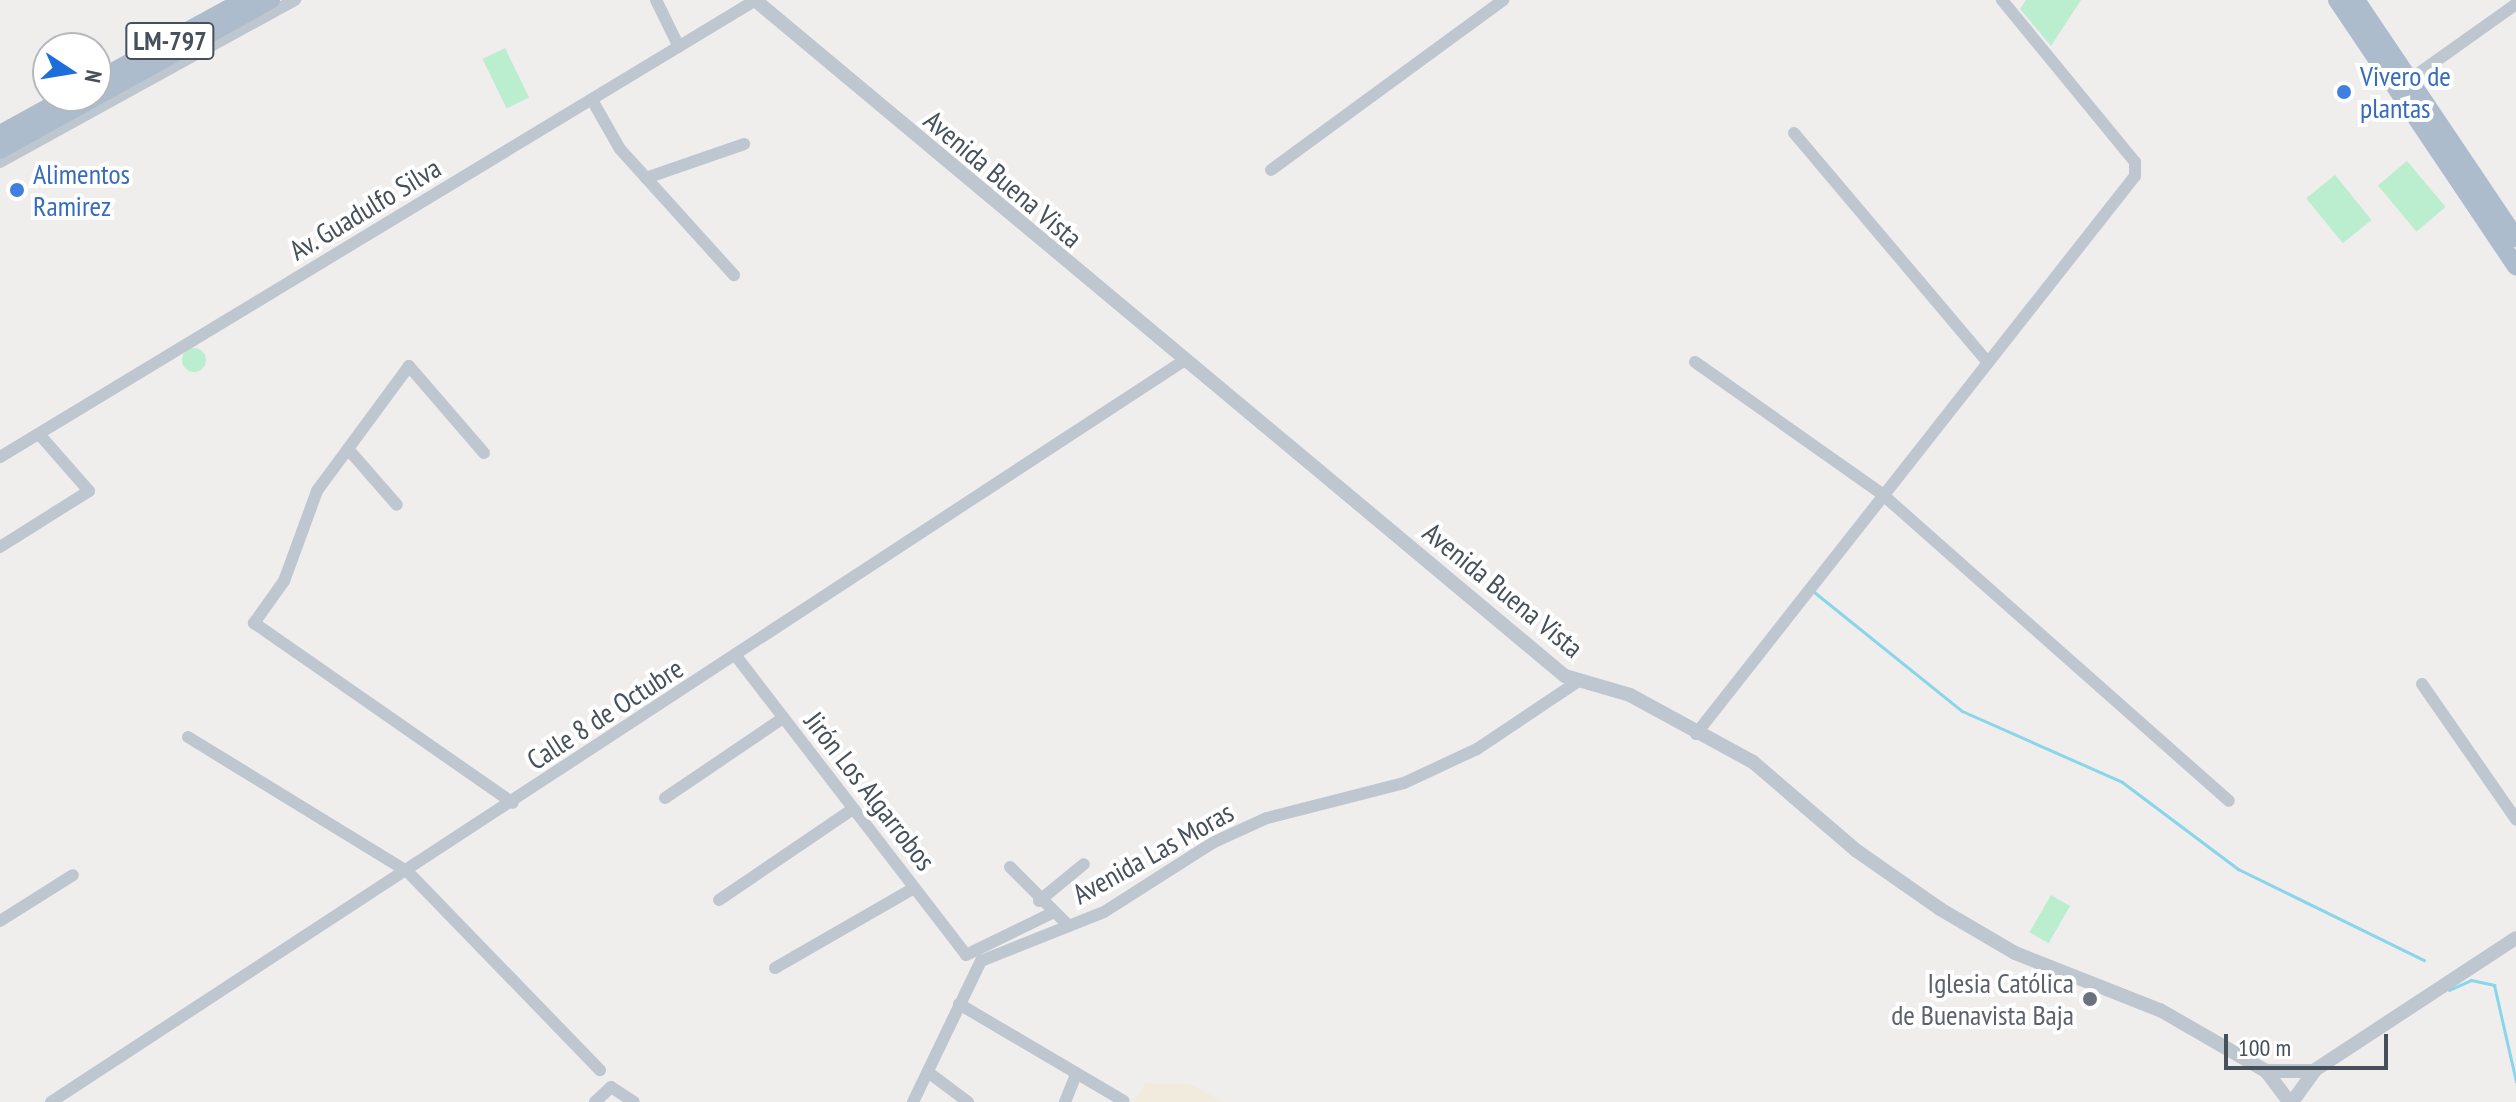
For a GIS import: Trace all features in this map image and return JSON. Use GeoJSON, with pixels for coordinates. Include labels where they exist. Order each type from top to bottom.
{"type":"FeatureCollection","features":[{"type":"Feature","properties":{"kind":"main road","name":"LM-797"},"geometry":{"type":"LineString","coordinates":[[112,72],[244,0]]}},
{"type":"Feature","properties":{"kind":"main road","name":"LM-797"},"geometry":{"type":"LineString","coordinates":[[0,150],[271,0]]}},
{"type":"Feature","properties":{"kind":"main road"},"geometry":{"type":"LineString","coordinates":[[2337,0],[2516,238]]}},
{"type":"Feature","properties":{"kind":"main road"},"geometry":{"type":"LineString","coordinates":[[2356,0],[2403,84],[2516,266]]}},
{"type":"Feature","properties":{"kind":"main road"},"geometry":{"type":"LineString","coordinates":[[0,134],[40,112]]}},
{"type":"Feature","properties":{"kind":"street"},"geometry":{"type":"LineString","coordinates":[[0,162],[295,0]]}},
{"type":"Feature","properties":{"kind":"street"},"geometry":{"type":"LineString","coordinates":[[656,0],[679,47]]}},
{"type":"Feature","properties":{"kind":"street"},"geometry":{"type":"LineString","coordinates":[[1271,170],[1503,0]]}},
{"type":"Feature","properties":{"kind":"street"},"geometry":{"type":"LineString","coordinates":[[1696,734],[2137,170],[2002,0]]}},
{"type":"Feature","properties":{"kind":"street","name":"Av. Guadulfo Silva"},"geometry":{"type":"LineString","coordinates":[[0,457],[754,1]]}},
{"type":"Feature","properties":{"kind":"street","name":"Avenida Buena Vista"},"geometry":{"type":"LineString","coordinates":[[754,1],[1182,362],[1577,682],[1630,695],[1765,770],[1857,851],[1940,909],[2015,953],[2126,993],[2266,1071],[2291,1102]]}},
{"type":"Feature","properties":{"kind":"street"},"geometry":{"type":"LineString","coordinates":[[2403,84],[2516,4]]}},
{"type":"Feature","properties":{"kind":"street"},"geometry":{"type":"LineString","coordinates":[[592,100],[646,178],[734,275]]}},
{"type":"Feature","properties":{"kind":"street"},"geometry":{"type":"LineString","coordinates":[[1794,133],[1986,360]]}},
{"type":"Feature","properties":{"kind":"street"},"geometry":{"type":"LineString","coordinates":[[646,178],[744,144]]}},
{"type":"Feature","properties":{"kind":"street","name":"Calle 8 de Octubre"},"geometry":{"type":"LineString","coordinates":[[51,1102],[408,872],[1182,362]]}},
{"type":"Feature","properties":{"kind":"street"},"geometry":{"type":"LineString","coordinates":[[1695,362],[1882,494],[2229,801]]}},
{"type":"Feature","properties":{"kind":"street"},"geometry":{"type":"LineString","coordinates":[[484,453],[409,366],[348,449],[302,519],[284,581],[254,623],[513,803]]}},
{"type":"Feature","properties":{"kind":"street"},"geometry":{"type":"LineString","coordinates":[[0,547],[89,491],[39,434]]}},
{"type":"Feature","properties":{"kind":"street"},"geometry":{"type":"LineString","coordinates":[[348,449],[397,505]]}},
{"type":"Feature","properties":{"kind":"street","name":"Jirón Los Algarrobos"},"geometry":{"type":"LineString","coordinates":[[736,656],[966,955],[1052,913]]}},
{"type":"Feature","properties":{"kind":"street","name":"Avenida Las Moras"},"geometry":{"type":"LineString","coordinates":[[913,1102],[932,1075],[959,1004],[981,961],[1069,926],[1267,818],[1404,783],[1477,749],[1577,682]]}},
{"type":"Feature","properties":{"kind":"street"},"geometry":{"type":"LineString","coordinates":[[2422,684],[2516,819]]}},
{"type":"Feature","properties":{"kind":"street"},"geometry":{"type":"LineString","coordinates":[[665,798],[783,718]]}},
{"type":"Feature","properties":{"kind":"street"},"geometry":{"type":"LineString","coordinates":[[188,737],[408,872],[600,1070]]}},
{"type":"Feature","properties":{"kind":"street"},"geometry":{"type":"LineString","coordinates":[[719,900],[853,809]]}},
{"type":"Feature","properties":{"kind":"street"},"geometry":{"type":"LineString","coordinates":[[1039,901],[1084,864]]}},
{"type":"Feature","properties":{"kind":"street"},"geometry":{"type":"LineString","coordinates":[[1010,867],[1039,901],[1069,926]]}},
{"type":"Feature","properties":{"kind":"street"},"geometry":{"type":"LineString","coordinates":[[0,921],[73,875]]}},
{"type":"Feature","properties":{"kind":"street"},"geometry":{"type":"LineString","coordinates":[[775,968],[914,888]]}},
{"type":"Feature","properties":{"kind":"street"},"geometry":{"type":"LineString","coordinates":[[2291,1102],[2315,1070],[2516,938]]}},
{"type":"Feature","properties":{"kind":"street"},"geometry":{"type":"LineString","coordinates":[[959,1004],[1124,1101]]}},
{"type":"Feature","properties":{"kind":"street"},"geometry":{"type":"LineString","coordinates":[[2266,1071],[2315,1070]]}},
{"type":"Feature","properties":{"kind":"street"},"geometry":{"type":"LineString","coordinates":[[1065,1102],[1077,1073]]}},
{"type":"Feature","properties":{"kind":"street"},"geometry":{"type":"LineString","coordinates":[[932,1075],[968,1102]]}},
{"type":"Feature","properties":{"kind":"street"},"geometry":{"type":"LineString","coordinates":[[595,1102],[611,1087],[634,1102]]}},
{"type":"Feature","properties":{"kind":"green space"},"geometry":{"type":"Polygon","coordinates":[[[2026,0],[2081,0],[2051,46],[2020,9],[2026,0]]]}},
{"type":"Feature","properties":{"kind":"green space"},"geometry":{"type":"Polygon","coordinates":[[[505,48],[529,97],[507,108],[483,59],[505,48]]]}},
{"type":"Feature","properties":{"kind":"green space"},"geometry":{"type":"Polygon","coordinates":[[[2407,161],[2446,207],[2416,231],[2378,185],[2407,161]]]}},
{"type":"Feature","properties":{"kind":"green space"},"geometry":{"type":"Polygon","coordinates":[[[2335,175],[2372,220],[2343,243],[2306,198],[2335,175]]]}},
{"type":"Feature","properties":{"kind":"green space"},"geometry":{"type":"Polygon","coordinates":[[[194,348],[202,352],[206,360],[202,368],[194,372],[186,368],[182,360],[186,352],[194,348]]]}},
{"type":"Feature","properties":{"kind":"green space"},"geometry":{"type":"Polygon","coordinates":[[[2051,895],[2070,906],[2049,943],[2030,932],[2051,895]]]}},
{"type":"Feature","properties":{"kind":"sand"},"geometry":{"type":"Polygon","coordinates":[[[1145,1083],[1189,1084],[1224,1102],[1134,1102],[1145,1083]]]}},
{"type":"Feature","properties":{"kind":"waterway"},"geometry":{"type":"LineString","coordinates":[[1814,592],[1962,711],[2122,782],[2238,869],[2424,960]]}},
{"type":"Feature","properties":{"kind":"waterway"},"geometry":{"type":"LineString","coordinates":[[2449,990],[2471,980],[2494,985],[2516,1082]]}},
{"type":"Feature","properties":{"kind":"place","name":"Vivero de plantas"},"geometry":{"type":"Point","coordinates":[2344,92]}},
{"type":"Feature","properties":{"kind":"place","name":"Alimentos Ramirez"},"geometry":{"type":"Point","coordinates":[17,190]}},
{"type":"Feature","properties":{"kind":"place","name":"Iglesia Católica de Buenavista Baja"},"geometry":{"type":"Point","coordinates":[2090,999]}}]}
